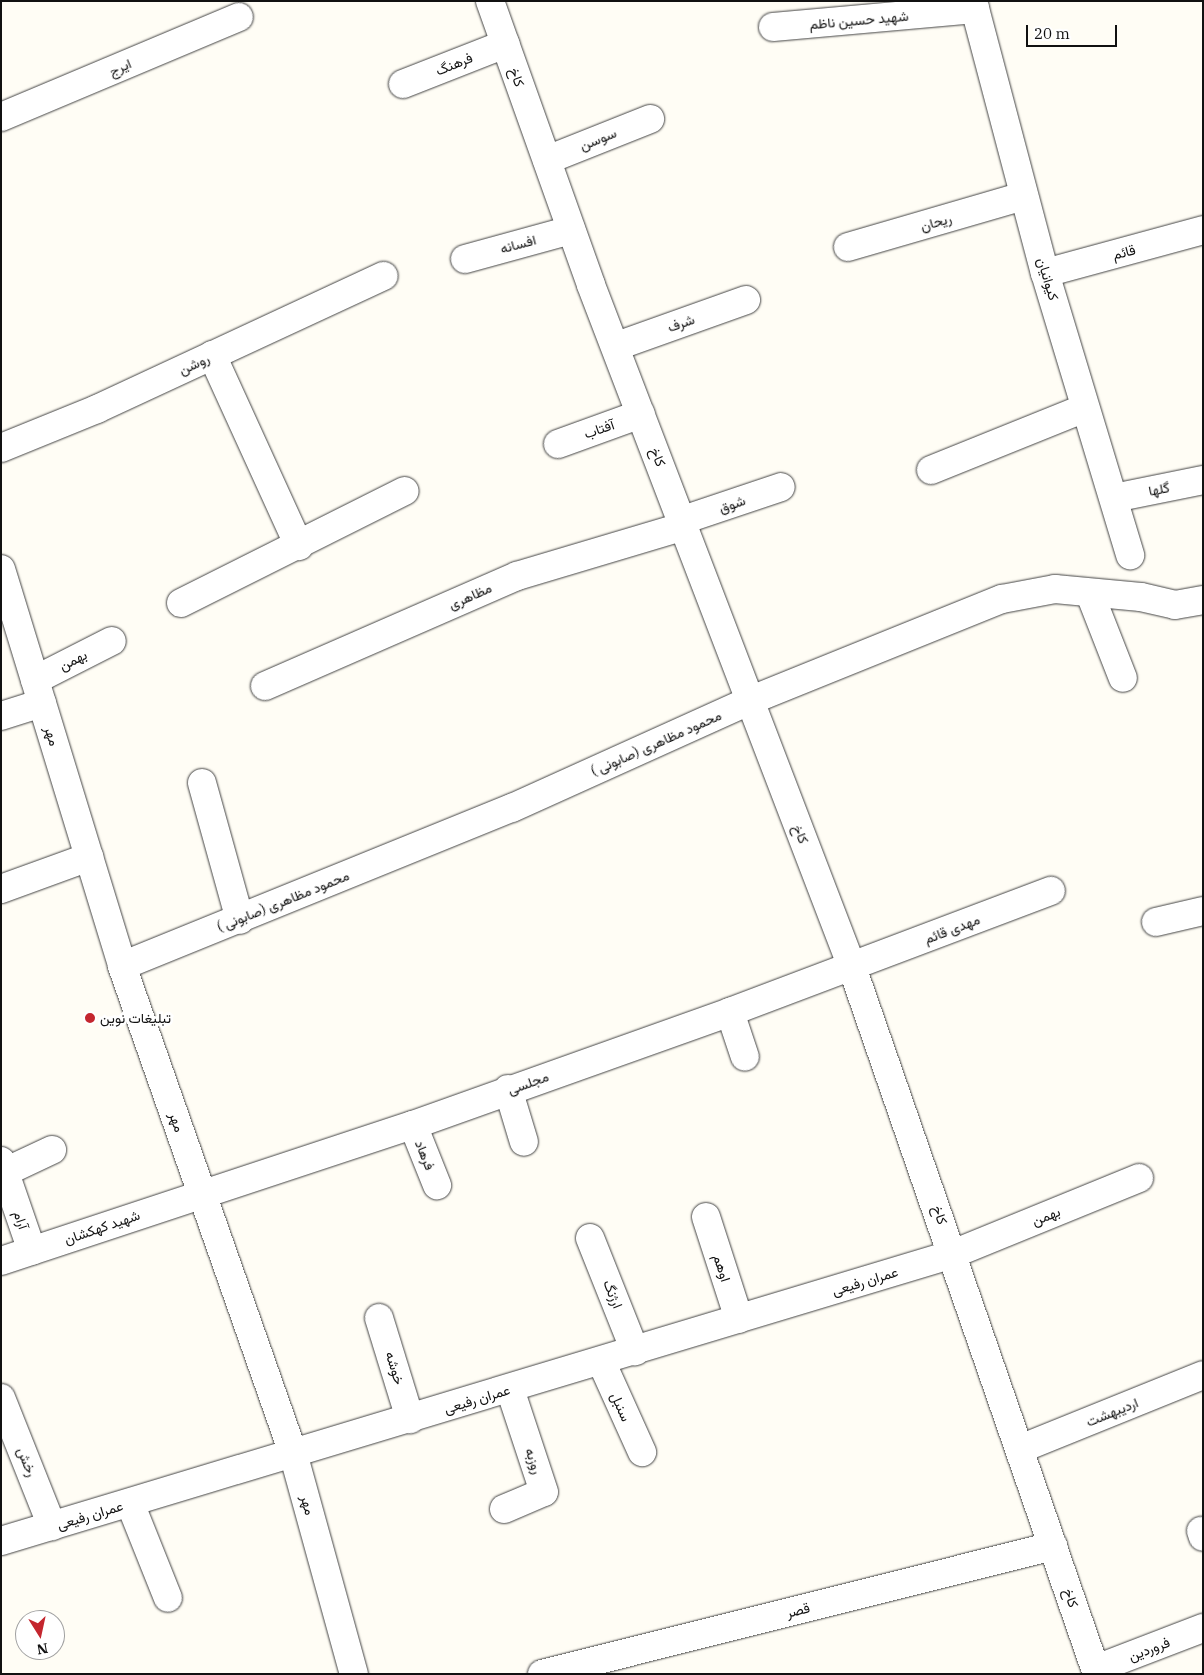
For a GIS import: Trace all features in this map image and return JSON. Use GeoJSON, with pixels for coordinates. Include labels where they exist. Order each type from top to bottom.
{"type":"FeatureCollection","features":[{"type":"Feature","properties":{"kind":"street","name":"کاخ"},"geometry":{"type":"LineString","coordinates":[[490,1],[571,230],[617,346],[682,524],[852,967],[1096,1671]]}},
{"type":"Feature","properties":{"kind":"street","name":"شهید حسین ناظم"},"geometry":{"type":"LineString","coordinates":[[773,28],[974,5]]}},
{"type":"Feature","properties":{"kind":"street","name":"کیوانیان"},"geometry":{"type":"LineString","coordinates":[[974,5],[1024,196],[1085,408],[1130,555]]}},
{"type":"Feature","properties":{"kind":"street","name":"ایرج"},"geometry":{"type":"LineString","coordinates":[[1,117],[239,17]]}},
{"type":"Feature","properties":{"kind":"street","name":"فرهنگ"},"geometry":{"type":"LineString","coordinates":[[402,84],[505,44]]}},
{"type":"Feature","properties":{"kind":"street","name":"سوسن"},"geometry":{"type":"LineString","coordinates":[[547,160],[650,119]]}},
{"type":"Feature","properties":{"kind":"street","name":"ریحان"},"geometry":{"type":"LineString","coordinates":[[848,247],[1024,196]]}},
{"type":"Feature","properties":{"kind":"street","name":"افسانه"},"geometry":{"type":"LineString","coordinates":[[465,259],[571,230]]}},
{"type":"Feature","properties":{"kind":"street","name":"قائم"},"geometry":{"type":"LineString","coordinates":[[1046,273],[1203,230]]}},
{"type":"Feature","properties":{"kind":"street","name":"روشن"},"geometry":{"type":"LineString","coordinates":[[1,448],[98,409],[384,276]]}},
{"type":"Feature","properties":{"kind":"street","name":"شرف"},"geometry":{"type":"LineString","coordinates":[[617,346],[746,300]]}},
{"type":"Feature","properties":{"kind":"street"},"geometry":{"type":"LineString","coordinates":[[212,355],[299,546]]}},
{"type":"Feature","properties":{"kind":"street"},"geometry":{"type":"LineString","coordinates":[[931,470],[1085,408]]}},
{"type":"Feature","properties":{"kind":"street","name":"آفتاب"},"geometry":{"type":"LineString","coordinates":[[558,444],[641,414]]}},
{"type":"Feature","properties":{"kind":"street","name":"گلها"},"geometry":{"type":"LineString","coordinates":[[1114,498],[1203,480]]}},
{"type":"Feature","properties":{"kind":"street","name":"شوق"},"geometry":{"type":"LineString","coordinates":[[682,524],[781,487]]}},
{"type":"Feature","properties":{"kind":"street"},"geometry":{"type":"LineString","coordinates":[[182,603],[299,546],[405,491]]}},
{"type":"Feature","properties":{"kind":"street","name":"مظاهری"},"geometry":{"type":"LineString","coordinates":[[265,686],[517,576],[682,524]]}},
{"type":"Feature","properties":{"kind":"street","name":"مهر"},"geometry":{"type":"LineString","coordinates":[[1,569],[122,966],[294,1453],[354,1674]]}},
{"type":"Feature","properties":{"kind":"street","name":"محمود مظاهری (صابونی )"},"geometry":{"type":"LineString","coordinates":[[122,966],[240,920],[512,808],[749,701],[1002,599],[1055,589],[1090,594],[1141,596],[1175,605],[1203,600]]}},
{"type":"Feature","properties":{"kind":"street"},"geometry":{"type":"LineString","coordinates":[[1090,594],[1123,678]]}},
{"type":"Feature","properties":{"kind":"street","name":"بهمن"},"geometry":{"type":"LineString","coordinates":[[1,716],[112,641]]}},
{"type":"Feature","properties":{"kind":"street"},"geometry":{"type":"LineString","coordinates":[[202,783],[240,920]]}},
{"type":"Feature","properties":{"kind":"street"},"geometry":{"type":"LineString","coordinates":[[1,889],[89,857]]}},
{"type":"Feature","properties":{"kind":"street","name":"مهدی قائم"},"geometry":{"type":"LineString","coordinates":[[852,967],[1051,891]]}},
{"type":"Feature","properties":{"kind":"street"},"geometry":{"type":"LineString","coordinates":[[1156,922],[1203,911]]}},
{"type":"Feature","properties":{"kind":"street","name":"مجلسی"},"geometry":{"type":"LineString","coordinates":[[202,1194],[413,1125],[508,1089],[730,1012],[852,967]]}},
{"type":"Feature","properties":{"kind":"street"},"geometry":{"type":"LineString","coordinates":[[730,1012],[745,1058]]}},
{"type":"Feature","properties":{"kind":"street"},"geometry":{"type":"LineString","coordinates":[[508,1089],[524,1142]]}},
{"type":"Feature","properties":{"kind":"street","name":"فرهاد"},"geometry":{"type":"LineString","coordinates":[[413,1125],[437,1185]]}},
{"type":"Feature","properties":{"kind":"street"},"geometry":{"type":"LineString","coordinates":[[3,1167],[52,1150]]}},
{"type":"Feature","properties":{"kind":"street","name":"آرام"},"geometry":{"type":"LineString","coordinates":[[3,1167],[32,1251]]}},
{"type":"Feature","properties":{"kind":"street","name":"بهمن"},"geometry":{"type":"LineString","coordinates":[[953,1254],[1139,1178]]}},
{"type":"Feature","properties":{"kind":"street","name":"شهید کهکشان"},"geometry":{"type":"LineString","coordinates":[[1,1261],[202,1194]]}},
{"type":"Feature","properties":{"kind":"street","name":"اوهم"},"geometry":{"type":"LineString","coordinates":[[706,1217],[739,1319]]}},
{"type":"Feature","properties":{"kind":"street","name":"ارژنگ"},"geometry":{"type":"LineString","coordinates":[[590,1238],[635,1351]]}},
{"type":"Feature","properties":{"kind":"street","name":"عمران رفیعی"},"geometry":{"type":"LineString","coordinates":[[1,1541],[601,1362],[953,1254]]}},
{"type":"Feature","properties":{"kind":"street","name":"خوشه"},"geometry":{"type":"LineString","coordinates":[[379,1318],[410,1419]]}},
{"type":"Feature","properties":{"kind":"street","name":"سنبل"},"geometry":{"type":"LineString","coordinates":[[601,1362],[642,1452]]}},
{"type":"Feature","properties":{"kind":"street","name":"اردیبهشت"},"geometry":{"type":"LineString","coordinates":[[1020,1450],[1203,1375]]}},
{"type":"Feature","properties":{"kind":"street","name":"روزبه"},"geometry":{"type":"LineString","coordinates":[[504,1509],[544,1492],[510,1389]]}},
{"type":"Feature","properties":{"kind":"street","name":"رخش"},"geometry":{"type":"LineString","coordinates":[[1,1398],[52,1526]]}},
{"type":"Feature","properties":{"kind":"street"},"geometry":{"type":"LineString","coordinates":[[130,1503],[168,1598]]}},
{"type":"Feature","properties":{"kind":"street","name":"قصر"},"geometry":{"type":"LineString","coordinates":[[542,1674],[1054,1546]]}},
{"type":"Feature","properties":{"kind":"street","name":"فروردین"},"geometry":{"type":"LineString","coordinates":[[1096,1671],[1203,1628]]}},
{"type":"Feature","properties":{"kind":"place","name":"تبلیغات نوین"},"geometry":{"type":"Point","coordinates":[90,1018]}}]}
